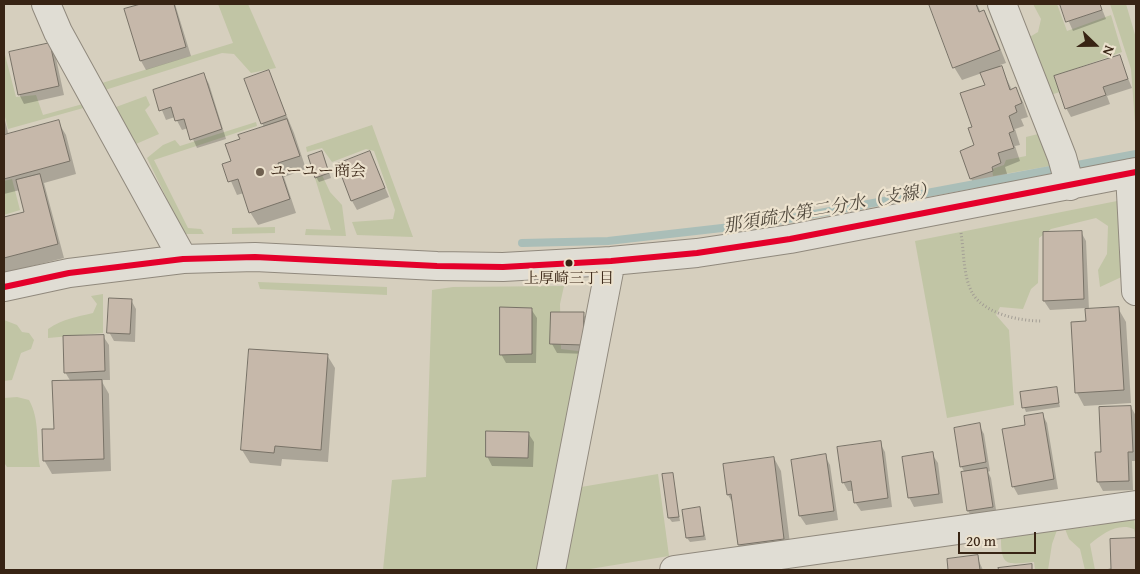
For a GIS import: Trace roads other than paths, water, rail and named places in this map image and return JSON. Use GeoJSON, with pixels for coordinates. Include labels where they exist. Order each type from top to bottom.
{"type":"FeatureCollection","features":[{"type":"Feature","properties":{"kind":"street"},"geometry":{"type":"LineString","coordinates":[[46,4],[58,32],[184,259]]}},
{"type":"Feature","properties":{"kind":"street"},"geometry":{"type":"LineString","coordinates":[[1002,4],[1062,157],[1070,186]]}},
{"type":"Feature","properties":{"kind":"street"},"geometry":{"type":"LineString","coordinates":[[4,287],[102,268],[184,259],[255,257],[437,266],[503,267],[611,261],[697,253],[790,239],[1133,173],[1136,291]]}},
{"type":"Feature","properties":{"kind":"street"},"geometry":{"type":"LineString","coordinates":[[551,570],[611,261]]}},
{"type":"Feature","properties":{"kind":"street"},"geometry":{"type":"LineString","coordinates":[[674,570],[1136,505]]}},
{"type":"Feature","properties":{"kind":"waterway","name":"那須疏水第二分水（支線）"},"geometry":{"type":"LineString","coordinates":[[522,243],[608,241],[766,223],[1136,154]]}},
{"type":"Feature","properties":{"kind":"place","name":"ユーユー商会"},"geometry":{"type":"Point","coordinates":[260,172]}},
{"type":"Feature","properties":{"kind":"place","name":"上厚崎三丁目"},"geometry":{"type":"Point","coordinates":[569,263]}}]}
